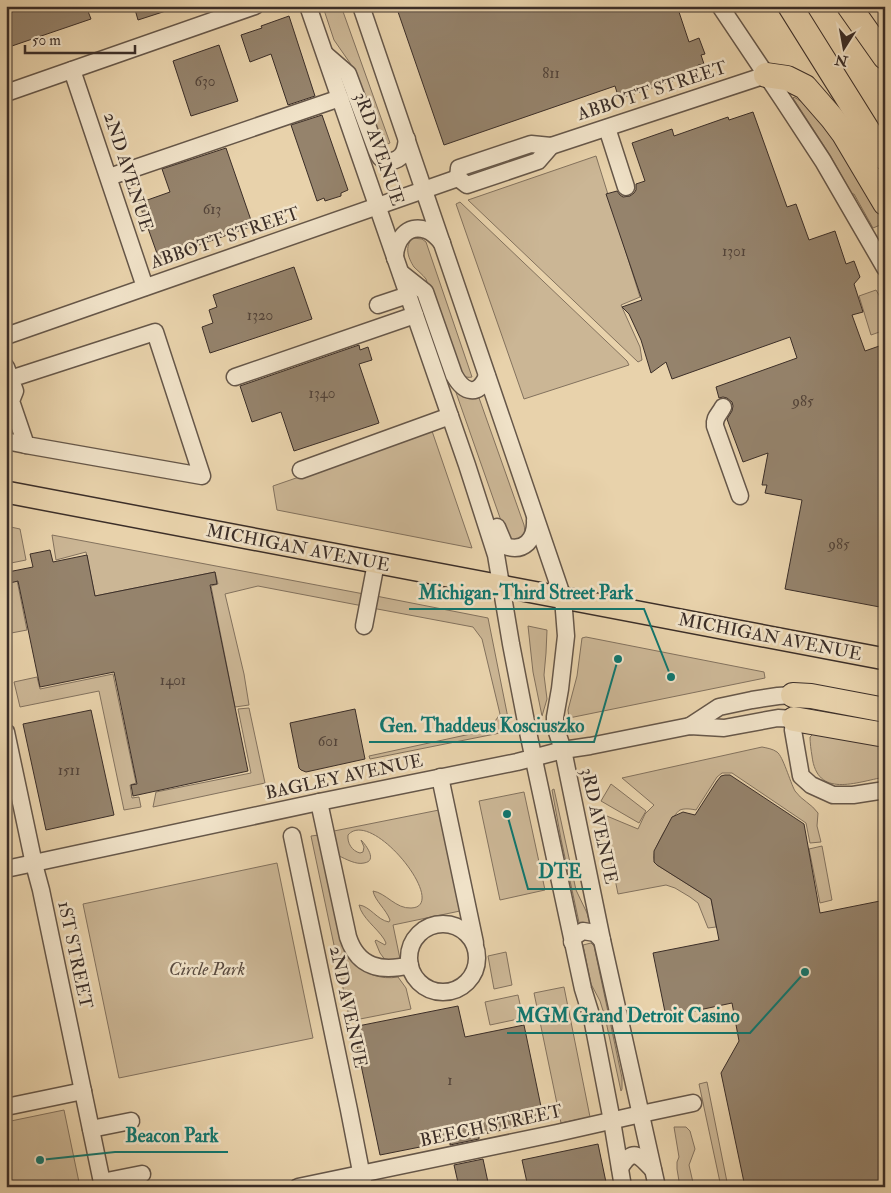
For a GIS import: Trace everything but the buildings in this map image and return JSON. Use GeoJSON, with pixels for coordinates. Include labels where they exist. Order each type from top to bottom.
{"type":"FeatureCollection","features":[{"type":"Feature","properties":{"kind":"highway"},"geometry":{"type":"LineString","coordinates":[[790,6],[885,158]]}},
{"type":"Feature","properties":{"kind":"highway"},"geometry":{"type":"LineString","coordinates":[[849,6],[885,57]]}},
{"type":"Feature","properties":{"kind":"highway"},"geometry":{"type":"LineString","coordinates":[[766,75],[787,78],[805,87],[844,134],[885,203]]}},
{"type":"Feature","properties":{"kind":"highway"},"geometry":{"type":"LineString","coordinates":[[793,695],[811,696],[885,710]]}},
{"type":"Feature","properties":{"kind":"highway"},"geometry":{"type":"LineString","coordinates":[[794,718],[885,735]]}},
{"type":"Feature","properties":{"kind":"main road","name":"MICHIGAN AVENUE"},"geometry":{"type":"LineString","coordinates":[[6,492],[885,659]]}},
{"type":"Feature","properties":{"kind":"street"},"geometry":{"type":"LineString","coordinates":[[6,93],[255,6]]}},
{"type":"Feature","properties":{"kind":"street","name":"3RD AVENUE"},"geometry":{"type":"LineString","coordinates":[[308,6],[469,470],[496,555],[500,587],[528,732],[572,942],[592,1018],[624,1187]]}},
{"type":"Feature","properties":{"kind":"street","name":"3RD AVENUE"},"geometry":{"type":"LineString","coordinates":[[361,6],[563,598],[566,636],[555,726],[563,750],[602,940],[657,1187]]}},
{"type":"Feature","properties":{"kind":"street"},"geometry":{"type":"LineString","coordinates":[[720,6],[822,161],[885,268]]}},
{"type":"Feature","properties":{"kind":"street","name":"3RD AVENUE"},"geometry":{"type":"LineString","coordinates":[[325,53],[348,74],[380,156],[387,161],[394,161],[400,158],[406,148],[407,138]]}},
{"type":"Feature","properties":{"kind":"street","name":"2ND AVENUE"},"geometry":{"type":"LineString","coordinates":[[72,70],[145,288]]}},
{"type":"Feature","properties":{"kind":"street","name":"ABBOTT STREET"},"geometry":{"type":"LineString","coordinates":[[6,336],[458,178],[460,168],[518,148],[531,144],[551,146],[766,75]]}},
{"type":"Feature","properties":{"kind":"street"},"geometry":{"type":"LineString","coordinates":[[109,177],[340,98]]}},
{"type":"Feature","properties":{"kind":"street"},"geometry":{"type":"LineString","coordinates":[[607,128],[626,187]]}},
{"type":"Feature","properties":{"kind":"street"},"geometry":{"type":"LineString","coordinates":[[443,244],[433,234],[425,230],[417,229],[403,234],[396,248],[398,265],[425,292],[454,375],[459,384],[472,390],[479,389],[487,376]]}},
{"type":"Feature","properties":{"kind":"street"},"geometry":{"type":"LineString","coordinates":[[378,305],[408,295]]}},
{"type":"Feature","properties":{"kind":"street"},"geometry":{"type":"LineString","coordinates":[[235,377],[379,332],[415,315]]}},
{"type":"Feature","properties":{"kind":"street"},"geometry":{"type":"LineString","coordinates":[[6,441],[26,445],[202,476],[155,332],[8,373],[14,391],[8,401],[26,445]]}},
{"type":"Feature","properties":{"kind":"street"},"geometry":{"type":"LineString","coordinates":[[723,407],[714,421],[740,496]]}},
{"type":"Feature","properties":{"kind":"street"},"geometry":{"type":"LineString","coordinates":[[301,470],[450,416]]}},
{"type":"Feature","properties":{"kind":"street","name":"3RD AVENUE"},"geometry":{"type":"LineString","coordinates":[[469,470],[479,474],[498,533],[505,546],[510,548],[521,547],[530,540],[536,528],[535,516]]}},
{"type":"Feature","properties":{"kind":"street"},"geometry":{"type":"LineString","coordinates":[[364,626],[376,563]]}},
{"type":"Feature","properties":{"kind":"street","name":"BAGLEY AVENUE"},"geometry":{"type":"LineString","coordinates":[[690,726],[719,707],[752,700],[793,695]]}},
{"type":"Feature","properties":{"kind":"street","name":"BAGLEY AVENUE"},"geometry":{"type":"LineString","coordinates":[[6,870],[319,802],[518,762],[563,750],[690,726],[724,728],[778,718],[794,718]]}},
{"type":"Feature","properties":{"kind":"street"},"geometry":{"type":"LineString","coordinates":[[794,718],[793,730],[801,776],[811,784],[833,795],[853,795],[885,790]]}},
{"type":"Feature","properties":{"kind":"street","name":"1ST STREET"},"geometry":{"type":"LineString","coordinates":[[6,732],[103,1184]]}},
{"type":"Feature","properties":{"kind":"street"},"geometry":{"type":"LineString","coordinates":[[440,777],[477,950],[478,961],[473,975],[463,986],[448,992],[438,992],[424,986],[414,975],[410,966],[410,948],[415,938],[423,930],[433,925],[450,924],[461,928],[473,940],[477,950]]}},
{"type":"Feature","properties":{"kind":"street"},"geometry":{"type":"LineString","coordinates":[[319,802],[348,937],[353,949],[361,959],[373,966],[392,969],[410,966]]}},
{"type":"Feature","properties":{"kind":"street","name":"2ND AVENUE"},"geometry":{"type":"LineString","coordinates":[[292,836],[362,1180]]}},
{"type":"Feature","properties":{"kind":"street"},"geometry":{"type":"LineString","coordinates":[[572,942],[575,936],[583,931],[595,933],[602,940]]}},
{"type":"Feature","properties":{"kind":"street"},"geometry":{"type":"LineString","coordinates":[[6,1107],[83,1090]]}},
{"type":"Feature","properties":{"kind":"street","name":"BEECH STREET"},"geometry":{"type":"LineString","coordinates":[[298,1187],[362,1180],[557,1133],[693,1104]]}},
{"type":"Feature","properties":{"kind":"street"},"geometry":{"type":"LineString","coordinates":[[91,1129],[131,1121]]}},
{"type":"Feature","properties":{"kind":"street"},"geometry":{"type":"LineString","coordinates":[[620,1168],[625,1159],[629,1156],[635,1156],[642,1158],[653,1170]]}},
{"type":"Feature","properties":{"kind":"street"},"geometry":{"type":"LineString","coordinates":[[103,1184],[142,1174]]}},
{"type":"Feature","properties":{"kind":"green space"},"geometry":{"type":"Polygon","coordinates":[[[341,6],[390,143],[380,147],[350,63],[334,40],[323,7],[341,6]]]}},
{"type":"Feature","properties":{"kind":"green space"},"geometry":{"type":"Polygon","coordinates":[[[794,97],[807,105],[823,121],[885,223],[873,228],[794,97]]]}},
{"type":"Feature","properties":{"kind":"green space"},"geometry":{"type":"Polygon","coordinates":[[[596,156],[640,297],[621,305],[640,347],[642,360],[638,362],[468,200],[596,156]]]}},
{"type":"Feature","properties":{"kind":"green space"},"geometry":{"type":"Polygon","coordinates":[[[460,202],[629,365],[524,399],[456,204],[460,202]]]}},
{"type":"Feature","properties":{"kind":"green space"},"geometry":{"type":"Polygon","coordinates":[[[413,238],[422,239],[426,242],[472,377],[465,376],[456,366],[426,279],[410,260],[408,248],[413,238]]]}},
{"type":"Feature","properties":{"kind":"green space"},"geometry":{"type":"Polygon","coordinates":[[[876,290],[885,305],[885,330],[871,335],[859,296],[876,290]]]}},
{"type":"Feature","properties":{"kind":"green space"},"geometry":{"type":"Polygon","coordinates":[[[453,384],[478,395],[524,525],[525,530],[522,538],[511,539],[505,532],[453,384]]]}},
{"type":"Feature","properties":{"kind":"green space"},"geometry":{"type":"Polygon","coordinates":[[[432,431],[472,548],[277,510],[273,486],[432,431]]]}},
{"type":"Feature","properties":{"kind":"green space"},"geometry":{"type":"Polygon","coordinates":[[[6,526],[20,529],[26,560],[6,564],[6,526]]]}},
{"type":"Feature","properties":{"kind":"green space"},"geometry":{"type":"Polygon","coordinates":[[[52,535],[364,594],[363,606],[258,586],[225,594],[244,674],[249,705],[235,707],[211,586],[218,584],[215,572],[95,596],[86,552],[56,560],[52,535]]]}},
{"type":"Feature","properties":{"kind":"green space"},"geometry":{"type":"Polygon","coordinates":[[[17,580],[27,630],[6,634],[6,582],[17,580]]]}},
{"type":"Feature","properties":{"kind":"green space"},"geometry":{"type":"Polygon","coordinates":[[[376,596],[488,618],[509,723],[508,730],[370,759],[369,756],[489,730],[500,714],[482,639],[473,627],[372,608],[376,596]]]}},
{"type":"Feature","properties":{"kind":"green space"},"geometry":{"type":"Polygon","coordinates":[[[528,626],[547,630],[544,675],[547,699],[542,716],[533,672],[528,626]]]}},
{"type":"Feature","properties":{"kind":"green space"},"geometry":{"type":"Polygon","coordinates":[[[586,637],[764,672],[765,678],[569,718],[568,710],[577,676],[582,638],[586,637]]]}},
{"type":"Feature","properties":{"kind":"green space"},"geometry":{"type":"Polygon","coordinates":[[[113,674],[136,783],[130,785],[132,798],[139,797],[141,807],[124,810],[99,691],[20,707],[14,682],[37,677],[40,689],[113,674]]]}},
{"type":"Feature","properties":{"kind":"green space"},"geometry":{"type":"Polygon","coordinates":[[[249,708],[265,783],[153,807],[156,792],[251,773],[238,709],[249,708]]]}},
{"type":"Feature","properties":{"kind":"green space"},"geometry":{"type":"Polygon","coordinates":[[[814,733],[885,745],[885,777],[850,784],[830,783],[821,778],[815,769],[812,756],[810,737],[814,733]]]}},
{"type":"Feature","properties":{"kind":"green space"},"geometry":{"type":"Polygon","coordinates":[[[762,747],[774,750],[779,754],[795,791],[818,813],[817,826],[821,842],[810,843],[806,823],[732,773],[722,773],[717,777],[696,810],[684,809],[677,812],[661,837],[654,857],[657,865],[711,899],[716,927],[708,928],[698,903],[675,888],[666,885],[618,894],[602,814],[638,829],[645,814],[654,805],[622,778],[762,747]]]}},
{"type":"Feature","properties":{"kind":"green space"},"geometry":{"type":"Polygon","coordinates":[[[611,784],[646,811],[639,823],[601,801],[611,784]]]}},
{"type":"Feature","properties":{"kind":"green space"},"geometry":{"type":"Polygon","coordinates":[[[554,789],[576,890],[590,924],[580,927],[561,839],[552,790],[554,789]]]}},
{"type":"Feature","properties":{"kind":"green space"},"geometry":{"type":"Polygon","coordinates":[[[524,792],[545,890],[500,900],[479,801],[524,792]]]}},
{"type":"Feature","properties":{"kind":"green space"},"geometry":{"type":"Polygon","coordinates":[[[439,810],[460,911],[393,925],[400,959],[386,961],[375,941],[385,945],[386,943],[366,919],[359,905],[389,922],[388,916],[373,891],[378,892],[396,904],[411,908],[421,903],[421,892],[415,877],[404,861],[374,834],[359,830],[348,835],[349,844],[352,849],[360,853],[363,852],[364,847],[361,840],[366,845],[371,856],[368,862],[358,863],[339,856],[334,831],[439,810]]]}},
{"type":"Feature","properties":{"kind":"green space"},"geometry":{"type":"Polygon","coordinates":[[[319,835],[353,962],[363,970],[379,977],[398,977],[406,988],[411,1009],[350,1021],[311,836],[319,835]]]}},
{"type":"Feature","properties":{"kind":"green space"},"geometry":{"type":"Polygon","coordinates":[[[822,846],[832,900],[820,903],[809,849],[822,846]]]}},
{"type":"Feature","properties":{"kind":"green space","name":"Circle Park"},"geometry":{"type":"Polygon","coordinates":[[[277,863],[313,1038],[119,1078],[83,904],[277,863]]]}},
{"type":"Feature","properties":{"kind":"green space"},"geometry":{"type":"Polygon","coordinates":[[[591,943],[594,946],[622,1078],[621,1091],[605,1017],[600,1001],[591,984],[583,945],[591,943]]]}},
{"type":"Feature","properties":{"kind":"green space"},"geometry":{"type":"Polygon","coordinates":[[[506,952],[512,985],[494,989],[488,956],[506,952]]]}},
{"type":"Feature","properties":{"kind":"green space"},"geometry":{"type":"Polygon","coordinates":[[[564,987],[590,1117],[561,1123],[534,993],[564,987]]]}},
{"type":"Feature","properties":{"kind":"green space"},"geometry":{"type":"Polygon","coordinates":[[[518,995],[523,1018],[490,1025],[485,1002],[518,995]]]}},
{"type":"Feature","properties":{"kind":"green space"},"geometry":{"type":"Polygon","coordinates":[[[707,1082],[728,1187],[721,1187],[699,1084],[707,1082]]]}},
{"type":"Feature","properties":{"kind":"green space"},"geometry":{"type":"Polygon","coordinates":[[[64,1110],[80,1187],[6,1187],[6,1122],[64,1110]]]}},
{"type":"Feature","properties":{"kind":"green space"},"geometry":{"type":"Polygon","coordinates":[[[674,1127],[686,1127],[690,1131],[695,1149],[689,1165],[694,1187],[680,1187],[677,1169],[679,1157],[674,1127]]]}},
{"type":"Feature","properties":{"kind":"place","name":"Gen. Thaddeus Kosciuszko"},"geometry":{"type":"Point","coordinates":[618,659]}},
{"type":"Feature","properties":{"kind":"place","name":"Michigan-Third Street Park"},"geometry":{"type":"Point","coordinates":[671,677]}},
{"type":"Feature","properties":{"kind":"place","name":"DTE"},"geometry":{"type":"Point","coordinates":[507,814]}},
{"type":"Feature","properties":{"kind":"place","name":"MGM Grand Detroit Casino"},"geometry":{"type":"Point","coordinates":[805,972]}},
{"type":"Feature","properties":{"kind":"place","name":"Beacon Park"},"geometry":{"type":"Point","coordinates":[40,1160]}}]}
